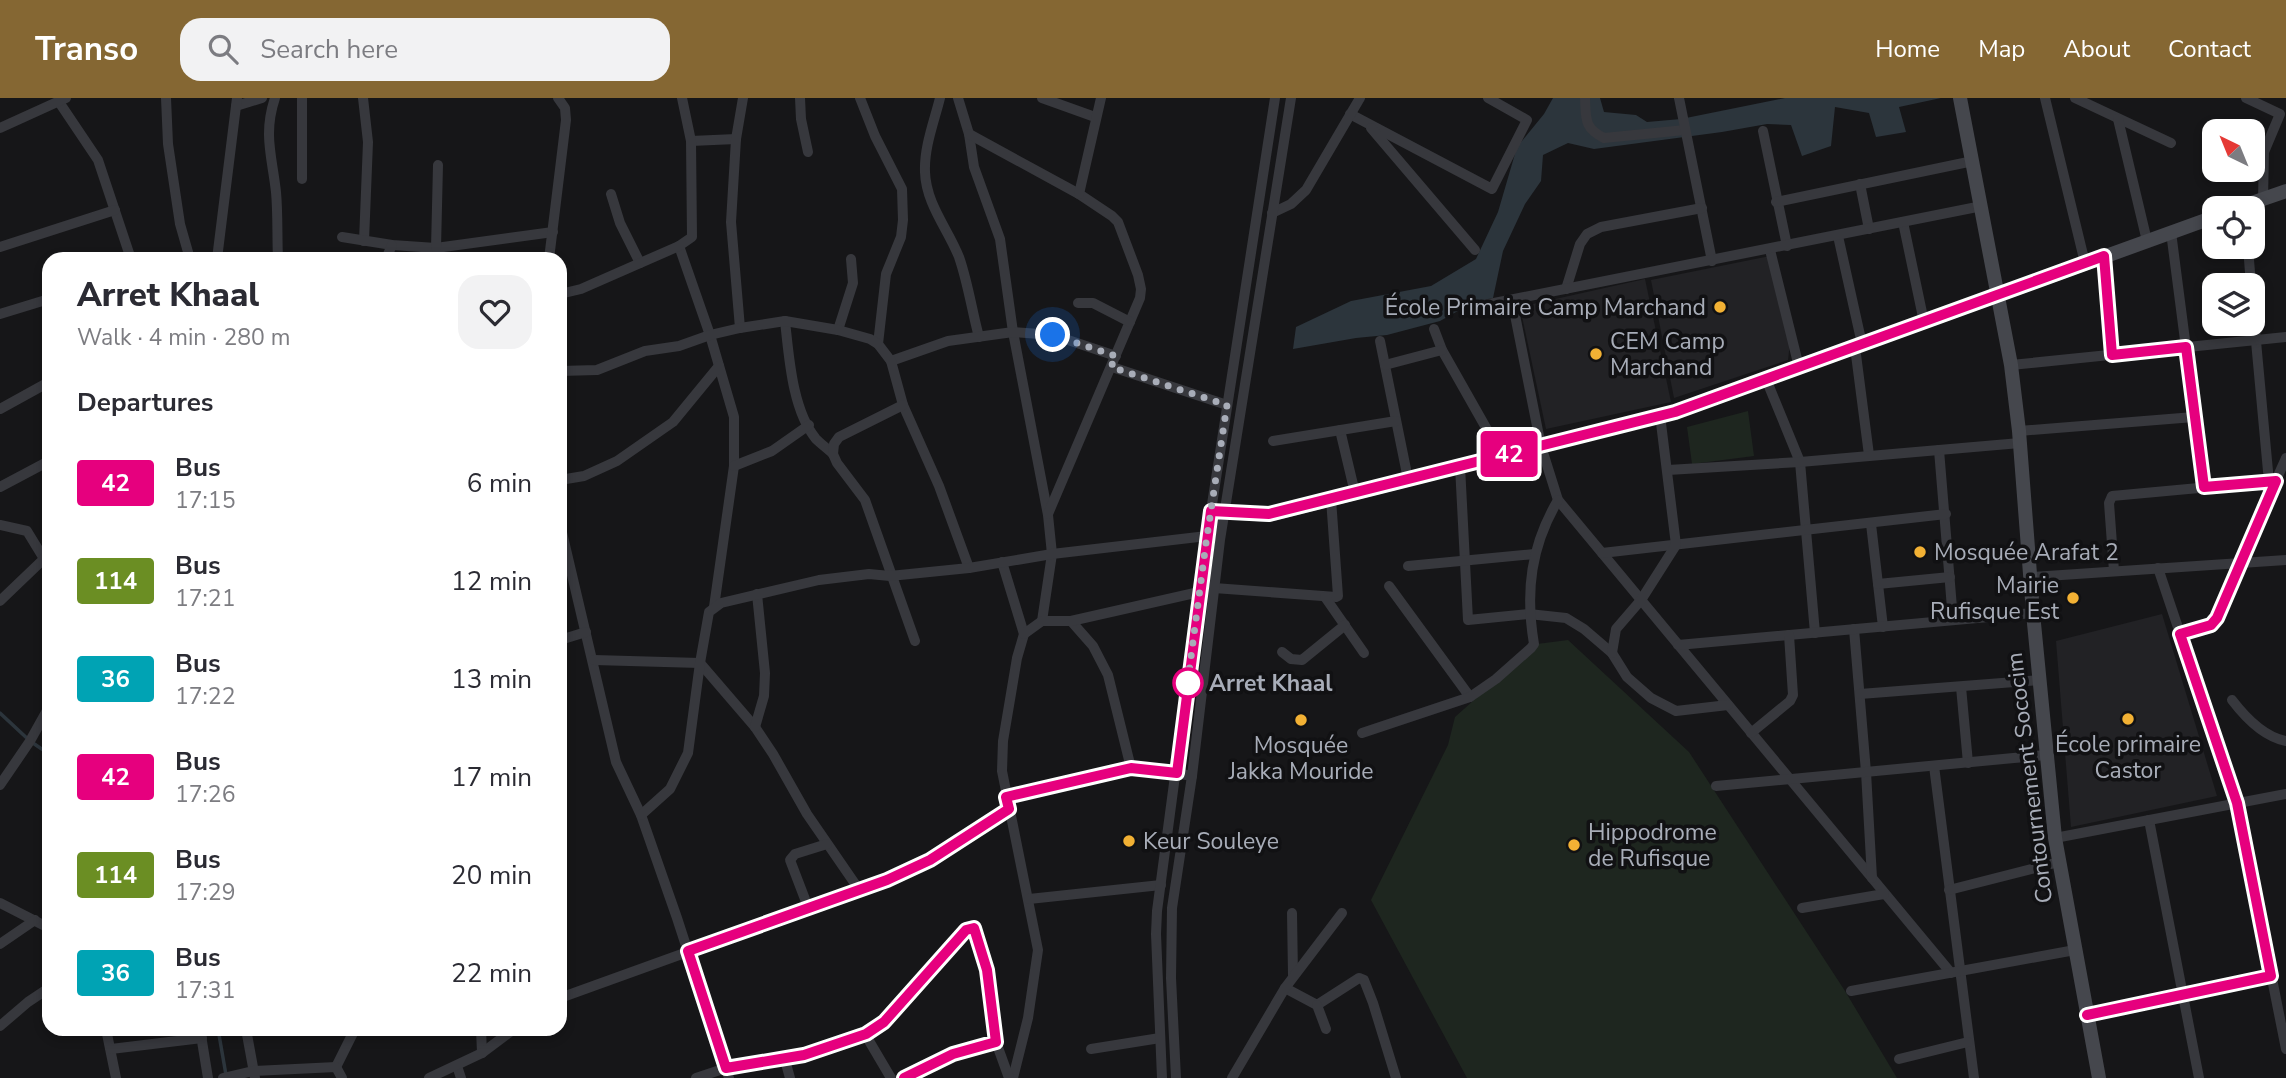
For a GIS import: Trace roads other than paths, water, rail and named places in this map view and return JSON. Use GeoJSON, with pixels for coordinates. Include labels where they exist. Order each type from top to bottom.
{"type":"FeatureCollection","features":[{"type":"Feature","properties":{"kind":"street"},"geometry":{"type":"LineString","coordinates":[[166,98],[168,144],[180,224],[188,252]]}},
{"type":"Feature","properties":{"kind":"street"},"geometry":{"type":"LineString","coordinates":[[218,252],[236,102],[262,98]]}},
{"type":"Feature","properties":{"kind":"street"},"geometry":{"type":"LineString","coordinates":[[275,98],[269,117],[268,138],[276,194],[278,252]]}},
{"type":"Feature","properties":{"kind":"street"},"geometry":{"type":"LineString","coordinates":[[302,98],[302,179]]}},
{"type":"Feature","properties":{"kind":"street"},"geometry":{"type":"LineString","coordinates":[[363,98],[368,142],[364,241]]}},
{"type":"Feature","properties":{"kind":"street"},"geometry":{"type":"LineString","coordinates":[[550,252],[566,120],[565,108],[558,98]]}},
{"type":"Feature","properties":{"kind":"street"},"geometry":{"type":"LineString","coordinates":[[567,292],[581,289],[679,246],[692,237],[691,141],[682,98]]}},
{"type":"Feature","properties":{"kind":"street"},"geometry":{"type":"LineString","coordinates":[[740,328],[730,222],[736,139],[743,98]]}},
{"type":"Feature","properties":{"kind":"street"},"geometry":{"type":"LineString","coordinates":[[800,98],[808,152]]}},
{"type":"Feature","properties":{"kind":"street"},"geometry":{"type":"LineString","coordinates":[[860,98],[875,136],[902,188],[901,237],[886,274],[878,344]]}},
{"type":"Feature","properties":{"kind":"street"},"geometry":{"type":"LineString","coordinates":[[940,98],[925,153],[925,175],[939,220],[960,260],[979,337]]}},
{"type":"Feature","properties":{"kind":"street"},"geometry":{"type":"LineString","coordinates":[[958,98],[969,134],[974,167],[1000,239],[1013,332],[1048,515],[1052,554],[1042,621]]}},
{"type":"Feature","properties":{"kind":"street"},"geometry":{"type":"LineString","coordinates":[[1042,98],[1096,117]]}},
{"type":"Feature","properties":{"kind":"street"},"geometry":{"type":"LineString","coordinates":[[1079,194],[1101,98]]}},
{"type":"Feature","properties":{"kind":"street"},"geometry":{"type":"LineString","coordinates":[[1176,1078],[1171,978],[1175,883],[1192,776],[1214,587],[1227,405],[1275,98]]}},
{"type":"Feature","properties":{"kind":"street"},"geometry":{"type":"LineString","coordinates":[[1162,1078],[1156,934],[1199,592],[1207,536],[1218,512],[1290,98]]}},
{"type":"Feature","properties":{"kind":"street"},"geometry":{"type":"LineString","coordinates":[[1272,213],[1291,204],[1306,190],[1360,98]]}},
{"type":"Feature","properties":{"kind":"street"},"geometry":{"type":"LineString","coordinates":[[1350,114],[1492,189],[1527,120],[1488,98]]}},
{"type":"Feature","properties":{"kind":"street"},"geometry":{"type":"LineString","coordinates":[[1585,98],[1587,122],[1593,132],[1604,138],[1685,130]]}},
{"type":"Feature","properties":{"kind":"street"},"geometry":{"type":"LineString","coordinates":[[1679,98],[1712,261]]}},
{"type":"Feature","properties":{"kind":"street","name":"Contournement Sococim"},"geometry":{"type":"LineString","coordinates":[[1960,98],[2011,365],[2020,437],[2033,613],[2055,838],[2099,1078]]}},
{"type":"Feature","properties":{"kind":"street"},"geometry":{"type":"LineString","coordinates":[[2045,98],[2085,263]]}},
{"type":"Feature","properties":{"kind":"street"},"geometry":{"type":"LineString","coordinates":[[2075,98],[2091,102],[2118,119],[2171,143]]}},
{"type":"Feature","properties":{"kind":"street"},"geometry":{"type":"LineString","coordinates":[[2246,98],[2280,114],[2281,123],[2264,152],[2263,196]]}},
{"type":"Feature","properties":{"kind":"street"},"geometry":{"type":"LineString","coordinates":[[0,128],[62,100],[98,160],[129,252]]}},
{"type":"Feature","properties":{"kind":"street"},"geometry":{"type":"LineString","coordinates":[[2118,119],[2147,241]]}},
{"type":"Feature","properties":{"kind":"street"},"geometry":{"type":"LineString","coordinates":[[1366,123],[1475,250]]}},
{"type":"Feature","properties":{"kind":"street"},"geometry":{"type":"LineString","coordinates":[[1763,131],[1787,246]]}},
{"type":"Feature","properties":{"kind":"street"},"geometry":{"type":"LineString","coordinates":[[969,134],[1079,194],[1112,216],[1118,222],[1141,289],[1140,298],[1048,515]]}},
{"type":"Feature","properties":{"kind":"street"},"geometry":{"type":"LineString","coordinates":[[691,141],[736,139]]}},
{"type":"Feature","properties":{"kind":"street"},"geometry":{"type":"LineString","coordinates":[[1776,202],[1973,161]]}},
{"type":"Feature","properties":{"kind":"street"},"geometry":{"type":"LineString","coordinates":[[436,248],[438,165]]}},
{"type":"Feature","properties":{"kind":"street"},"geometry":{"type":"LineString","coordinates":[[1860,184],[1869,229]]}},
{"type":"Feature","properties":{"kind":"street"},"geometry":{"type":"LineString","coordinates":[[2265,198],[2286,191]]}},
{"type":"Feature","properties":{"kind":"street"},"geometry":{"type":"LineString","coordinates":[[611,194],[620,223],[640,263]]}},
{"type":"Feature","properties":{"kind":"street"},"geometry":{"type":"LineString","coordinates":[[1474,307],[1982,206]]}},
{"type":"Feature","properties":{"kind":"street"},"geometry":{"type":"LineString","coordinates":[[1566,289],[1580,244],[1587,234],[1601,228],[1702,208]]}},
{"type":"Feature","properties":{"kind":"street"},"geometry":{"type":"LineString","coordinates":[[0,247],[115,211]]}},
{"type":"Feature","properties":{"kind":"street"},"geometry":{"type":"LineString","coordinates":[[1218,512],[1269,514],[1660,415],[2202,221]]}},
{"type":"Feature","properties":{"kind":"street"},"geometry":{"type":"LineString","coordinates":[[1903,222],[1924,322]]}},
{"type":"Feature","properties":{"kind":"street"},"geometry":{"type":"LineString","coordinates":[[342,237],[392,246],[436,248],[553,232]]}},
{"type":"Feature","properties":{"kind":"street"},"geometry":{"type":"LineString","coordinates":[[2171,232],[2204,487]]}},
{"type":"Feature","properties":{"kind":"street"},"geometry":{"type":"LineString","coordinates":[[1838,236],[1858,345],[1869,455]]}},
{"type":"Feature","properties":{"kind":"street"},"geometry":{"type":"LineString","coordinates":[[389,252],[392,246]]}},
{"type":"Feature","properties":{"kind":"street"},"geometry":{"type":"LineString","coordinates":[[679,246],[710,335],[734,417],[734,467],[715,607]]}},
{"type":"Feature","properties":{"kind":"street"},"geometry":{"type":"LineString","coordinates":[[1770,250],[1799,367]]}},
{"type":"Feature","properties":{"kind":"street"},"geometry":{"type":"LineString","coordinates":[[2104,256],[2112,355]]}},
{"type":"Feature","properties":{"kind":"street"},"geometry":{"type":"LineString","coordinates":[[838,330],[853,283],[851,259]]}},
{"type":"Feature","properties":{"kind":"street"},"geometry":{"type":"LineString","coordinates":[[1512,300],[1541,446],[1558,500],[1884,894],[1955,972]]}},
{"type":"Feature","properties":{"kind":"street"},"geometry":{"type":"LineString","coordinates":[[0,314],[42,301]]}},
{"type":"Feature","properties":{"kind":"street"},"geometry":{"type":"LineString","coordinates":[[1078,303],[1093,303],[1130,321]]}},
{"type":"Feature","properties":{"kind":"street"},"geometry":{"type":"LineString","coordinates":[[785,321],[791,371],[802,411],[816,438],[833,454],[865,500],[915,641]]}},
{"type":"Feature","properties":{"kind":"street"},"geometry":{"type":"LineString","coordinates":[[567,371],[597,370],[645,351],[679,346],[740,328],[785,321],[838,330],[878,344],[891,361],[903,405],[939,486],[970,568]]}},
{"type":"Feature","properties":{"kind":"street"},"geometry":{"type":"LineString","coordinates":[[1434,329],[1442,351],[1502,456]]}},
{"type":"Feature","properties":{"kind":"street"},"geometry":{"type":"LineString","coordinates":[[891,361],[948,341],[1013,332],[1053,335],[1116,356]]}},
{"type":"Feature","properties":{"kind":"street"},"geometry":{"type":"LineString","coordinates":[[2256,336],[2272,482]]}},
{"type":"Feature","properties":{"kind":"street"},"geometry":{"type":"LineString","coordinates":[[2011,365],[2286,337]]}},
{"type":"Feature","properties":{"kind":"street"},"geometry":{"type":"LineString","coordinates":[[1380,341],[1408,479]]}},
{"type":"Feature","properties":{"kind":"street"},"geometry":{"type":"LineString","coordinates":[[1385,365],[1442,351]]}},
{"type":"Feature","properties":{"kind":"street"},"geometry":{"type":"LineString","coordinates":[[567,479],[584,475],[617,461],[673,422],[719,366]]}},
{"type":"Feature","properties":{"kind":"street"},"geometry":{"type":"LineString","coordinates":[[1111,367],[1227,405]]}},
{"type":"Feature","properties":{"kind":"street"},"geometry":{"type":"LineString","coordinates":[[1766,379],[1800,462],[1815,633]]}},
{"type":"Feature","properties":{"kind":"street"},"geometry":{"type":"LineString","coordinates":[[0,410],[42,386]]}},
{"type":"Feature","properties":{"kind":"street"},"geometry":{"type":"LineString","coordinates":[[833,454],[834,444],[839,437],[903,405]]}},
{"type":"Feature","properties":{"kind":"street"},"geometry":{"type":"LineString","coordinates":[[1612,653],[1616,629],[1642,600],[1676,545],[1660,415]]}},
{"type":"Feature","properties":{"kind":"street"},"geometry":{"type":"LineString","coordinates":[[1668,470],[1939,450],[2020,437],[2194,417]]}},
{"type":"Feature","properties":{"kind":"street"},"geometry":{"type":"LineString","coordinates":[[1273,441],[1396,421]]}},
{"type":"Feature","properties":{"kind":"street"},"geometry":{"type":"LineString","coordinates":[[734,467],[772,451],[809,425]]}},
{"type":"Feature","properties":{"kind":"street"},"geometry":{"type":"LineString","coordinates":[[1340,430],[1355,493]]}},
{"type":"Feature","properties":{"kind":"street"},"geometry":{"type":"LineString","coordinates":[[1939,450],[1954,620]]}},
{"type":"Feature","properties":{"kind":"street"},"geometry":{"type":"LineString","coordinates":[[2180,634],[2211,625],[2217,618],[2272,482],[2286,458]]}},
{"type":"Feature","properties":{"kind":"street"},"geometry":{"type":"LineString","coordinates":[[0,487],[42,465]]}},
{"type":"Feature","properties":{"kind":"street"},"geometry":{"type":"LineString","coordinates":[[1460,466],[1468,620],[1529,614],[1566,618],[1584,629],[1612,653],[1627,677],[1651,698],[1676,711],[1728,705]]}},
{"type":"Feature","properties":{"kind":"street"},"geometry":{"type":"LineString","coordinates":[[2113,571],[2109,503],[2112,496],[2272,482]]}},
{"type":"Feature","properties":{"kind":"street"},"geometry":{"type":"LineString","coordinates":[[1214,587],[1334,598],[1338,596],[1331,499]]}},
{"type":"Feature","properties":{"kind":"street"},"geometry":{"type":"LineString","coordinates":[[1362,733],[1469,697],[1496,680],[1531,648],[1534,644],[1529,614],[1535,554],[1544,524],[1558,500]]}},
{"type":"Feature","properties":{"kind":"street"},"geometry":{"type":"LineString","coordinates":[[1602,553],[1946,514]]}},
{"type":"Feature","properties":{"kind":"street"},"geometry":{"type":"LineString","coordinates":[[1871,524],[1883,627]]}},
{"type":"Feature","properties":{"kind":"street"},"geometry":{"type":"LineString","coordinates":[[0,525],[27,531],[42,553]]}},
{"type":"Feature","properties":{"kind":"street"},"geometry":{"type":"LineString","coordinates":[[641,815],[670,789],[688,753],[709,612],[721,603],[819,580],[970,568],[1052,554],[1207,536]]}},
{"type":"Feature","properties":{"kind":"street"},"geometry":{"type":"LineString","coordinates":[[1408,566],[1535,554]]}},
{"type":"Feature","properties":{"kind":"street"},"geometry":{"type":"LineString","coordinates":[[2031,577],[2286,559]]}},
{"type":"Feature","properties":{"kind":"street"},"geometry":{"type":"LineString","coordinates":[[1002,562],[1024,634],[1017,658],[1003,741],[1002,771],[1038,950],[1028,1018],[1011,1078]]}},
{"type":"Feature","properties":{"kind":"street"},"geometry":{"type":"LineString","coordinates":[[0,601],[42,564]]}},
{"type":"Feature","properties":{"kind":"street"},"geometry":{"type":"LineString","coordinates":[[567,568],[594,660],[616,762],[641,815],[727,1073]]}},
{"type":"Feature","properties":{"kind":"street"},"geometry":{"type":"LineString","coordinates":[[2158,568],[2237,803],[2286,1049]]}},
{"type":"Feature","properties":{"kind":"street"},"geometry":{"type":"LineString","coordinates":[[1878,584],[1950,577]]}},
{"type":"Feature","properties":{"kind":"street"},"geometry":{"type":"LineString","coordinates":[[1389,586],[1469,697]]}},
{"type":"Feature","properties":{"kind":"street"},"geometry":{"type":"LineString","coordinates":[[1024,634],[1042,621],[1072,621],[1199,592]]}},
{"type":"Feature","properties":{"kind":"street"},"geometry":{"type":"LineString","coordinates":[[755,727],[764,696],[765,673],[757,594]]}},
{"type":"Feature","properties":{"kind":"street"},"geometry":{"type":"LineString","coordinates":[[1325,597],[1364,653]]}},
{"type":"Feature","properties":{"kind":"street"},"geometry":{"type":"LineString","coordinates":[[1678,645],[2033,613]]}},
{"type":"Feature","properties":{"kind":"street"},"geometry":{"type":"LineString","coordinates":[[1072,621],[1093,646],[1108,675],[1131,768]]}},
{"type":"Feature","properties":{"kind":"street"},"geometry":{"type":"LineString","coordinates":[[1282,652],[1291,659],[1302,660],[1345,625]]}},
{"type":"Feature","properties":{"kind":"street"},"geometry":{"type":"LineString","coordinates":[[1854,629],[1872,879]]}},
{"type":"Feature","properties":{"kind":"street"},"geometry":{"type":"LineString","coordinates":[[567,638],[586,632]]}},
{"type":"Feature","properties":{"kind":"street"},"geometry":{"type":"LineString","coordinates":[[1751,733],[1790,701],[1793,695],[1790,635]]}},
{"type":"Feature","properties":{"kind":"street"},"geometry":{"type":"LineString","coordinates":[[594,660],[700,663],[755,727],[807,814],[860,891]]}},
{"type":"Feature","properties":{"kind":"street"},"geometry":{"type":"LineString","coordinates":[[1860,694],[2039,680]]}},
{"type":"Feature","properties":{"kind":"street"},"geometry":{"type":"LineString","coordinates":[[1961,687],[1968,763]]}},
{"type":"Feature","properties":{"kind":"street"},"geometry":{"type":"LineString","coordinates":[[2232,700],[2258,728],[2286,741]]}},
{"type":"Feature","properties":{"kind":"street"},"geometry":{"type":"LineString","coordinates":[[0,785],[42,720]]}},
{"type":"Feature","properties":{"kind":"street"},"geometry":{"type":"LineString","coordinates":[[1716,786],[2046,755]]}},
{"type":"Feature","properties":{"kind":"street"},"geometry":{"type":"LineString","coordinates":[[1934,766],[1949,890],[1955,972],[1974,1078]]}},
{"type":"Feature","properties":{"kind":"street"},"geometry":{"type":"LineString","coordinates":[[1006,797],[1131,768],[1192,776]]}},
{"type":"Feature","properties":{"kind":"street"},"geometry":{"type":"LineString","coordinates":[[2055,838],[2286,794]]}},
{"type":"Feature","properties":{"kind":"street"},"geometry":{"type":"LineString","coordinates":[[567,995],[860,891],[930,860],[1009,809]]}},
{"type":"Feature","properties":{"kind":"street"},"geometry":{"type":"LineString","coordinates":[[2149,820],[2199,1078]]}},
{"type":"Feature","properties":{"kind":"street"},"geometry":{"type":"LineString","coordinates":[[808,908],[790,860],[795,854],[827,844]]}},
{"type":"Feature","properties":{"kind":"street"},"geometry":{"type":"LineString","coordinates":[[1949,890],[2059,862]]}},
{"type":"Feature","properties":{"kind":"street"},"geometry":{"type":"LineString","coordinates":[[1029,899],[1161,885]]}},
{"type":"Feature","properties":{"kind":"street"},"geometry":{"type":"LineString","coordinates":[[1802,908],[1884,894]]}},
{"type":"Feature","properties":{"kind":"street"},"geometry":{"type":"LineString","coordinates":[[0,903],[42,924]]}},
{"type":"Feature","properties":{"kind":"street"},"geometry":{"type":"LineString","coordinates":[[1292,913],[1293,976]]}},
{"type":"Feature","properties":{"kind":"street"},"geometry":{"type":"LineString","coordinates":[[1232,1078],[1293,976],[1342,913]]}},
{"type":"Feature","properties":{"kind":"street"},"geometry":{"type":"LineString","coordinates":[[0,944],[35,920]]}},
{"type":"Feature","properties":{"kind":"street"},"geometry":{"type":"LineString","coordinates":[[696,1078],[785,1060],[866,1034],[884,1022],[966,930],[972,928],[976,930],[987,970],[996,1042],[1011,1078]]}},
{"type":"Feature","properties":{"kind":"street"},"geometry":{"type":"LineString","coordinates":[[1851,991],[2075,950]]}},
{"type":"Feature","properties":{"kind":"street"},"geometry":{"type":"LineString","coordinates":[[2087,1015],[2271,976]]}},
{"type":"Feature","properties":{"kind":"street"},"geometry":{"type":"LineString","coordinates":[[1317,1005],[1359,978],[1364,980],[1396,1078]]}},
{"type":"Feature","properties":{"kind":"street"},"geometry":{"type":"LineString","coordinates":[[1285,988],[1317,1005],[1326,1029]]}},
{"type":"Feature","properties":{"kind":"street"},"geometry":{"type":"LineString","coordinates":[[0,1026],[42,993]]}},
{"type":"Feature","properties":{"kind":"street"},"geometry":{"type":"LineString","coordinates":[[866,1034],[891,1078]]}},
{"type":"Feature","properties":{"kind":"street"},"geometry":{"type":"LineString","coordinates":[[108,1036],[116,1078]]}},
{"type":"Feature","properties":{"kind":"street"},"geometry":{"type":"LineString","coordinates":[[111,1049],[189,1036]]}},
{"type":"Feature","properties":{"kind":"street"},"geometry":{"type":"LineString","coordinates":[[201,1036],[208,1078]]}},
{"type":"Feature","properties":{"kind":"street"},"geometry":{"type":"LineString","coordinates":[[247,1036],[251,1074]]}},
{"type":"Feature","properties":{"kind":"street"},"geometry":{"type":"LineString","coordinates":[[336,1067],[352,1036]]}},
{"type":"Feature","properties":{"kind":"street"},"geometry":{"type":"LineString","coordinates":[[481,1036],[482,1053]]}},
{"type":"Feature","properties":{"kind":"street"},"geometry":{"type":"LineString","coordinates":[[429,1078],[482,1053],[505,1036]]}},
{"type":"Feature","properties":{"kind":"street"},"geometry":{"type":"LineString","coordinates":[[1091,1049],[1160,1038]]}},
{"type":"Feature","properties":{"kind":"street"},"geometry":{"type":"LineString","coordinates":[[904,1078],[953,1054],[996,1042]]}},
{"type":"Feature","properties":{"kind":"street"},"geometry":{"type":"LineString","coordinates":[[1899,1059],[1968,1042]]}},
{"type":"Feature","properties":{"kind":"street"},"geometry":{"type":"LineString","coordinates":[[785,1060],[790,1078]]}},
{"type":"Feature","properties":{"kind":"street"},"geometry":{"type":"LineString","coordinates":[[457,1066],[461,1078]]}},
{"type":"Feature","properties":{"kind":"street"},"geometry":{"type":"LineString","coordinates":[[223,1078],[251,1074],[310,1073],[336,1067]]}},
{"type":"Feature","properties":{"kind":"street"},"geometry":{"type":"LineString","coordinates":[[336,1067],[342,1078]]}},
{"type":"Feature","properties":{"kind":"waterway"},"geometry":{"type":"LineString","coordinates":[[0,713],[42,749]]}},
{"type":"Feature","properties":{"kind":"waterway"},"geometry":{"type":"LineString","coordinates":[[219,1036],[226,1075]]}},
{"type":"Feature","properties":{"kind":"place","name":"École Primaire Camp Marchand"},"geometry":{"type":"Point","coordinates":[1720,307]}},
{"type":"Feature","properties":{"kind":"place","name":"CEM Camp Marchand"},"geometry":{"type":"Point","coordinates":[1596,354]}},
{"type":"Feature","properties":{"kind":"place","name":"Mosquée Arafat 2"},"geometry":{"type":"Point","coordinates":[1920,552]}},
{"type":"Feature","properties":{"kind":"place","name":"Mairie Rufisque Est"},"geometry":{"type":"Point","coordinates":[2073,598]}},
{"type":"Feature","properties":{"kind":"place","name":"Arret Khaal"},"geometry":{"type":"Point","coordinates":[1188,683]}},
{"type":"Feature","properties":{"kind":"place","name":"École primaire Castor"},"geometry":{"type":"Point","coordinates":[2128,719]}},
{"type":"Feature","properties":{"kind":"place","name":"Mosquée Jakka Mouride"},"geometry":{"type":"Point","coordinates":[1301,720]}},
{"type":"Feature","properties":{"kind":"place","name":"Keur Souleye"},"geometry":{"type":"Point","coordinates":[1129,841]}},
{"type":"Feature","properties":{"kind":"place","name":"Hippodrome de Rufisque"},"geometry":{"type":"Point","coordinates":[1574,845]}}]}
